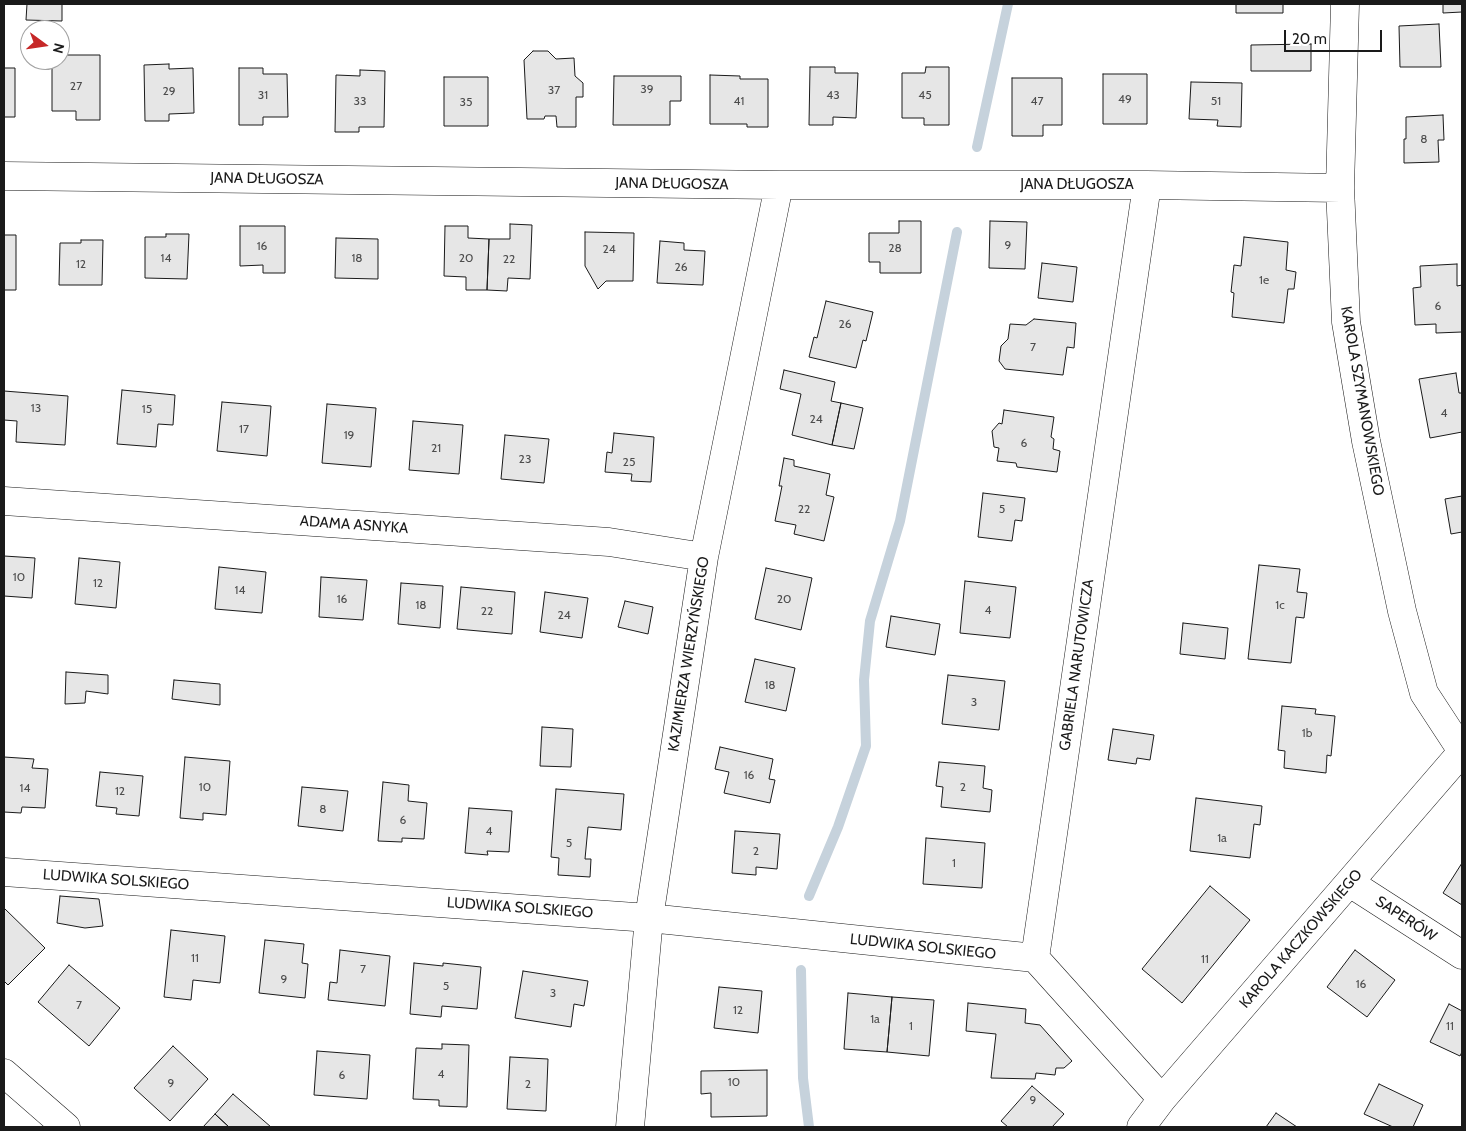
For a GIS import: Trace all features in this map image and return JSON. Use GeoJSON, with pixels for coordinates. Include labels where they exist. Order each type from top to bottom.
{"type":"FeatureCollection","features":[{"type":"Feature","properties":{"kind":"street","name":"KAROLA SZYMANOWSKIEGO"},"geometry":{"type":"LineString","coordinates":[[1345,4],[1340,188],[1346,322],[1366,441],[1402,611],[1424,693],[1462,751]]}},
{"type":"Feature","properties":{"kind":"street","name":"JANA DŁUGOSZA"},"geometry":{"type":"LineString","coordinates":[[4,176],[779,185],[1146,185],[1340,188]]}},
{"type":"Feature","properties":{"kind":"street","name":"KAZIMIERZA WIERZYŃSKIEGO"},"geometry":{"type":"LineString","coordinates":[[630,1127],[649,918],[704,557],[779,185]]}},
{"type":"Feature","properties":{"kind":"street","name":"GABRIELA NARUTOWICZA"},"geometry":{"type":"LineString","coordinates":[[1035,958],[1146,185]]}},
{"type":"Feature","properties":{"kind":"street","name":"ADAMA ASNYKA"},"geometry":{"type":"LineString","coordinates":[[4,501],[609,542],[704,557]]}},
{"type":"Feature","properties":{"kind":"street","name":"KAROLA KACZKOWSKIEGO"},"geometry":{"type":"LineString","coordinates":[[1141,1127],[1162,1099],[1462,751]]}},
{"type":"Feature","properties":{"kind":"street","name":"LUDWIKA SOLSKIEGO"},"geometry":{"type":"LineString","coordinates":[[4,872],[649,918],[1035,958]]}},
{"type":"Feature","properties":{"kind":"street","name":"SAPERÓW"},"geometry":{"type":"LineString","coordinates":[[1350,883],[1462,955]]}},
{"type":"Feature","properties":{"kind":"street"},"geometry":{"type":"LineString","coordinates":[[1035,958],[1162,1099]]}},
{"type":"Feature","properties":{"kind":"street"},"geometry":{"type":"LineString","coordinates":[[4,1073],[66,1127]]}},
{"type":"Feature","properties":{"kind":"building"},"geometry":{"type":"Polygon","coordinates":[[[27,4],[62,4],[62,20],[26,20],[27,4]]]}},
{"type":"Feature","properties":{"kind":"building"},"geometry":{"type":"Polygon","coordinates":[[[1236,4],[1283,4],[1283,13],[1236,13],[1236,4]]]}},
{"type":"Feature","properties":{"kind":"building"},"geometry":{"type":"Polygon","coordinates":[[[1443,4],[1462,4],[1462,12],[1443,13],[1443,4]]]}},
{"type":"Feature","properties":{"kind":"building"},"geometry":{"type":"Polygon","coordinates":[[[1439,24],[1441,67],[1400,67],[1399,26],[1439,24]]]}},
{"type":"Feature","properties":{"kind":"building"},"geometry":{"type":"Polygon","coordinates":[[[1311,44],[1311,71],[1251,71],[1251,45],[1311,44]]]}},
{"type":"Feature","properties":{"kind":"building"},"geometry":{"type":"Polygon","coordinates":[[[533,51],[548,51],[556,59],[574,58],[575,76],[583,83],[583,97],[576,97],[576,127],[557,127],[556,116],[545,116],[544,119],[527,119],[524,60],[533,51]]]}},
{"type":"Feature","properties":{"kind":"building"},"geometry":{"type":"Polygon","coordinates":[[[70,55],[100,55],[100,120],[76,120],[76,111],[52,111],[52,70],[70,70],[70,55]]]}},
{"type":"Feature","properties":{"kind":"building"},"geometry":{"type":"Polygon","coordinates":[[[169,64],[169,69],[193,68],[194,113],[169,114],[169,121],[145,121],[144,65],[169,64]]]}},
{"type":"Feature","properties":{"kind":"building"},"geometry":{"type":"Polygon","coordinates":[[[810,67],[835,67],[835,73],[858,73],[856,118],[833,117],[833,125],[809,125],[810,67]]]}},
{"type":"Feature","properties":{"kind":"building"},"geometry":{"type":"Polygon","coordinates":[[[926,67],[949,67],[949,125],[924,125],[924,118],[902,118],[902,73],[925,73],[926,67]]]}},
{"type":"Feature","properties":{"kind":"building"},"geometry":{"type":"Polygon","coordinates":[[[4,68],[15,68],[15,117],[4,117],[4,68]]]}},
{"type":"Feature","properties":{"kind":"building"},"geometry":{"type":"Polygon","coordinates":[[[239,68],[263,68],[263,74],[287,74],[288,117],[263,117],[263,125],[239,125],[239,68]]]}},
{"type":"Feature","properties":{"kind":"building"},"geometry":{"type":"Polygon","coordinates":[[[360,70],[385,71],[384,127],[359,127],[359,132],[335,132],[336,75],[360,76],[360,70]]]}},
{"type":"Feature","properties":{"kind":"building"},"geometry":{"type":"Polygon","coordinates":[[[1103,74],[1147,74],[1147,124],[1103,124],[1103,74]]]}},
{"type":"Feature","properties":{"kind":"building"},"geometry":{"type":"Polygon","coordinates":[[[710,75],[740,76],[740,79],[768,79],[768,127],[747,127],[747,124],[710,124],[710,75]]]}},
{"type":"Feature","properties":{"kind":"building"},"geometry":{"type":"Polygon","coordinates":[[[614,76],[681,76],[681,101],[670,101],[670,125],[613,125],[614,76]]]}},
{"type":"Feature","properties":{"kind":"building"},"geometry":{"type":"Polygon","coordinates":[[[444,77],[488,77],[488,126],[444,126],[444,77]]]}},
{"type":"Feature","properties":{"kind":"building"},"geometry":{"type":"Polygon","coordinates":[[[1012,78],[1062,78],[1062,125],[1043,125],[1043,136],[1012,136],[1012,78]]]}},
{"type":"Feature","properties":{"kind":"building"},"geometry":{"type":"Polygon","coordinates":[[[1191,82],[1242,83],[1241,127],[1217,126],[1218,120],[1189,119],[1191,82]]]}},
{"type":"Feature","properties":{"kind":"building"},"geometry":{"type":"Polygon","coordinates":[[[1443,115],[1444,140],[1438,140],[1439,162],[1404,163],[1406,117],[1443,115]]]}},
{"type":"Feature","properties":{"kind":"building"},"geometry":{"type":"Polygon","coordinates":[[[899,221],[921,221],[921,273],[880,273],[880,262],[869,262],[869,233],[899,233],[899,221]]]}},
{"type":"Feature","properties":{"kind":"building"},"geometry":{"type":"Polygon","coordinates":[[[990,221],[1027,222],[1025,269],[989,268],[990,221]]]}},
{"type":"Feature","properties":{"kind":"building"},"geometry":{"type":"Polygon","coordinates":[[[510,224],[532,225],[530,279],[508,278],[507,291],[487,290],[489,239],[510,239],[510,224]]]}},
{"type":"Feature","properties":{"kind":"building"},"geometry":{"type":"Polygon","coordinates":[[[240,226],[285,226],[285,273],[263,273],[263,265],[240,266],[240,226]]]}},
{"type":"Feature","properties":{"kind":"building"},"geometry":{"type":"Polygon","coordinates":[[[445,226],[468,226],[468,238],[489,239],[487,290],[466,290],[466,277],[444,276],[445,226]]]}},
{"type":"Feature","properties":{"kind":"building"},"geometry":{"type":"Polygon","coordinates":[[[585,232],[634,233],[633,281],[606,281],[598,289],[585,266],[585,232]]]}},
{"type":"Feature","properties":{"kind":"building"},"geometry":{"type":"Polygon","coordinates":[[[166,234],[189,234],[187,279],[145,278],[145,237],[166,237],[166,234]]]}},
{"type":"Feature","properties":{"kind":"building"},"geometry":{"type":"Polygon","coordinates":[[[4,235],[16,235],[16,290],[4,290],[4,235]]]}},
{"type":"Feature","properties":{"kind":"building"},"geometry":{"type":"Polygon","coordinates":[[[1244,237],[1288,242],[1286,270],[1296,272],[1294,289],[1288,289],[1284,323],[1232,317],[1234,293],[1231,292],[1234,265],[1241,266],[1244,237]]]}},
{"type":"Feature","properties":{"kind":"building"},"geometry":{"type":"Polygon","coordinates":[[[336,238],[378,239],[378,279],[335,278],[336,238]]]}},
{"type":"Feature","properties":{"kind":"building"},"geometry":{"type":"Polygon","coordinates":[[[81,240],[103,240],[102,285],[59,285],[60,243],[81,243],[81,240]]]}},
{"type":"Feature","properties":{"kind":"building"},"geometry":{"type":"Polygon","coordinates":[[[660,241],[684,243],[684,250],[705,251],[703,285],[657,283],[660,241]]]}},
{"type":"Feature","properties":{"kind":"building"},"geometry":{"type":"Polygon","coordinates":[[[1042,263],[1077,267],[1073,302],[1038,298],[1042,263]]]}},
{"type":"Feature","properties":{"kind":"building"},"geometry":{"type":"Polygon","coordinates":[[[1457,264],[1457,286],[1462,285],[1462,332],[1436,333],[1436,324],[1415,325],[1413,288],[1421,287],[1420,266],[1457,264]]]}},
{"type":"Feature","properties":{"kind":"building"},"geometry":{"type":"Polygon","coordinates":[[[826,301],[873,312],[866,341],[863,340],[856,368],[809,357],[814,337],[817,338],[826,301]]]}},
{"type":"Feature","properties":{"kind":"building"},"geometry":{"type":"Polygon","coordinates":[[[1034,319],[1076,323],[1074,348],[1067,347],[1063,375],[1005,369],[999,361],[1001,346],[1008,339],[1010,324],[1026,325],[1034,319]]]}},
{"type":"Feature","properties":{"kind":"building"},"geometry":{"type":"Polygon","coordinates":[[[784,370],[835,382],[831,401],[841,403],[832,445],[792,435],[801,394],[780,389],[784,370]]]}},
{"type":"Feature","properties":{"kind":"building"},"geometry":{"type":"Polygon","coordinates":[[[1456,373],[1459,393],[1462,393],[1462,432],[1430,438],[1419,379],[1456,373]]]}},
{"type":"Feature","properties":{"kind":"building"},"geometry":{"type":"Polygon","coordinates":[[[122,390],[175,395],[173,425],[158,424],[156,447],[117,444],[122,390]]]}},
{"type":"Feature","properties":{"kind":"building"},"geometry":{"type":"Polygon","coordinates":[[[4,391],[68,396],[65,445],[16,442],[17,421],[4,420],[4,391]]]}},
{"type":"Feature","properties":{"kind":"building"},"geometry":{"type":"Polygon","coordinates":[[[222,402],[271,406],[267,456],[217,451],[222,402]]]}},
{"type":"Feature","properties":{"kind":"building"},"geometry":{"type":"Polygon","coordinates":[[[841,403],[863,408],[854,449],[832,445],[841,403]]]}},
{"type":"Feature","properties":{"kind":"building"},"geometry":{"type":"Polygon","coordinates":[[[327,404],[376,408],[371,467],[322,463],[327,404]]]}},
{"type":"Feature","properties":{"kind":"building"},"geometry":{"type":"Polygon","coordinates":[[[1004,410],[1054,417],[1051,437],[1054,439],[1053,449],[1060,451],[1057,472],[1017,467],[1016,463],[997,461],[999,448],[994,447],[992,431],[999,423],[1002,424],[1004,410]]]}},
{"type":"Feature","properties":{"kind":"building"},"geometry":{"type":"Polygon","coordinates":[[[413,421],[463,425],[459,474],[409,470],[413,421]]]}},
{"type":"Feature","properties":{"kind":"building"},"geometry":{"type":"Polygon","coordinates":[[[614,433],[654,437],[651,482],[631,481],[632,474],[605,472],[607,452],[612,453],[614,433]]]}},
{"type":"Feature","properties":{"kind":"building"},"geometry":{"type":"Polygon","coordinates":[[[505,435],[549,439],[544,483],[501,479],[505,435]]]}},
{"type":"Feature","properties":{"kind":"building"},"geometry":{"type":"Polygon","coordinates":[[[784,458],[794,460],[794,466],[830,474],[826,495],[834,497],[824,541],[794,534],[796,525],[775,521],[782,486],[779,486],[784,458]]]}},
{"type":"Feature","properties":{"kind":"building"},"geometry":{"type":"Polygon","coordinates":[[[983,493],[1025,498],[1022,521],[1015,520],[1012,541],[978,537],[983,493]]]}},
{"type":"Feature","properties":{"kind":"building"},"geometry":{"type":"Polygon","coordinates":[[[1462,496],[1462,532],[1451,534],[1445,499],[1462,496]]]}},
{"type":"Feature","properties":{"kind":"building"},"geometry":{"type":"Polygon","coordinates":[[[4,556],[35,558],[32,598],[4,596],[4,556]]]}},
{"type":"Feature","properties":{"kind":"building"},"geometry":{"type":"Polygon","coordinates":[[[79,558],[120,562],[116,608],[75,604],[79,558]]]}},
{"type":"Feature","properties":{"kind":"building"},"geometry":{"type":"Polygon","coordinates":[[[1259,565],[1300,569],[1297,592],[1307,593],[1304,618],[1296,617],[1291,663],[1248,659],[1259,565]]]}},
{"type":"Feature","properties":{"kind":"building"},"geometry":{"type":"Polygon","coordinates":[[[219,567],[266,572],[262,613],[215,609],[219,567]]]}},
{"type":"Feature","properties":{"kind":"building"},"geometry":{"type":"Polygon","coordinates":[[[766,568],[812,578],[801,630],[755,619],[766,568]]]}},
{"type":"Feature","properties":{"kind":"building"},"geometry":{"type":"Polygon","coordinates":[[[321,577],[367,580],[363,620],[319,617],[321,577]]]}},
{"type":"Feature","properties":{"kind":"building"},"geometry":{"type":"Polygon","coordinates":[[[965,581],[1016,587],[1010,638],[960,633],[965,581]]]}},
{"type":"Feature","properties":{"kind":"building"},"geometry":{"type":"Polygon","coordinates":[[[401,583],[443,586],[440,628],[398,624],[401,583]]]}},
{"type":"Feature","properties":{"kind":"building"},"geometry":{"type":"Polygon","coordinates":[[[461,587],[515,592],[512,634],[457,629],[461,587]]]}},
{"type":"Feature","properties":{"kind":"building"},"geometry":{"type":"Polygon","coordinates":[[[545,592],[588,598],[582,638],[540,632],[545,592]]]}},
{"type":"Feature","properties":{"kind":"building"},"geometry":{"type":"Polygon","coordinates":[[[625,601],[653,607],[648,634],[618,627],[625,601]]]}},
{"type":"Feature","properties":{"kind":"building"},"geometry":{"type":"Polygon","coordinates":[[[891,616],[940,624],[935,655],[886,647],[891,616]]]}},
{"type":"Feature","properties":{"kind":"building"},"geometry":{"type":"Polygon","coordinates":[[[1183,623],[1228,628],[1225,659],[1180,654],[1183,623]]]}},
{"type":"Feature","properties":{"kind":"building"},"geometry":{"type":"Polygon","coordinates":[[[755,659],[795,668],[786,711],[745,702],[755,659]]]}},
{"type":"Feature","properties":{"kind":"building"},"geometry":{"type":"Polygon","coordinates":[[[66,672],[108,675],[108,694],[86,691],[85,703],[65,704],[66,672]]]}},
{"type":"Feature","properties":{"kind":"building"},"geometry":{"type":"Polygon","coordinates":[[[948,675],[1005,681],[999,730],[942,724],[948,675]]]}},
{"type":"Feature","properties":{"kind":"building"},"geometry":{"type":"Polygon","coordinates":[[[174,680],[220,684],[220,705],[172,699],[174,680]]]}},
{"type":"Feature","properties":{"kind":"building"},"geometry":{"type":"Polygon","coordinates":[[[1282,706],[1316,709],[1315,714],[1335,716],[1331,756],[1327,755],[1326,773],[1284,768],[1285,751],[1278,750],[1282,706]]]}},
{"type":"Feature","properties":{"kind":"building"},"geometry":{"type":"Polygon","coordinates":[[[542,727],[573,729],[571,767],[540,766],[542,727]]]}},
{"type":"Feature","properties":{"kind":"building"},"geometry":{"type":"Polygon","coordinates":[[[1113,729],[1154,735],[1150,760],[1137,758],[1136,764],[1108,760],[1113,729]]]}},
{"type":"Feature","properties":{"kind":"building"},"geometry":{"type":"Polygon","coordinates":[[[720,747],[773,759],[769,779],[775,780],[770,803],[724,793],[729,772],[715,769],[720,747]]]}},
{"type":"Feature","properties":{"kind":"building"},"geometry":{"type":"Polygon","coordinates":[[[4,757],[34,759],[32,768],[48,769],[45,808],[22,807],[21,813],[4,812],[4,757]]]}},
{"type":"Feature","properties":{"kind":"building"},"geometry":{"type":"Polygon","coordinates":[[[185,757],[230,761],[226,815],[203,813],[203,820],[180,818],[185,757]]]}},
{"type":"Feature","properties":{"kind":"building"},"geometry":{"type":"Polygon","coordinates":[[[939,762],[985,766],[983,788],[992,790],[990,812],[941,807],[943,787],[936,786],[939,762]]]}},
{"type":"Feature","properties":{"kind":"building"},"geometry":{"type":"Polygon","coordinates":[[[100,772],[143,776],[139,816],[116,814],[117,808],[96,806],[100,772]]]}},
{"type":"Feature","properties":{"kind":"building"},"geometry":{"type":"Polygon","coordinates":[[[383,782],[409,785],[408,801],[427,803],[424,839],[402,838],[402,842],[378,841],[383,782]]]}},
{"type":"Feature","properties":{"kind":"building"},"geometry":{"type":"Polygon","coordinates":[[[302,787],[348,791],[343,831],[298,826],[302,787]]]}},
{"type":"Feature","properties":{"kind":"building"},"geometry":{"type":"Polygon","coordinates":[[[556,789],[624,794],[621,830],[588,827],[585,859],[591,859],[590,877],[558,875],[559,858],[551,857],[556,789]]]}},
{"type":"Feature","properties":{"kind":"building"},"geometry":{"type":"Polygon","coordinates":[[[1196,798],[1262,806],[1260,825],[1254,824],[1250,858],[1190,851],[1196,798]]]}},
{"type":"Feature","properties":{"kind":"building"},"geometry":{"type":"Polygon","coordinates":[[[469,808],[512,811],[509,852],[487,851],[488,855],[465,853],[469,808]]]}},
{"type":"Feature","properties":{"kind":"building"},"geometry":{"type":"Polygon","coordinates":[[[735,831],[780,834],[777,869],[756,867],[756,875],[732,873],[735,831]]]}},
{"type":"Feature","properties":{"kind":"building"},"geometry":{"type":"Polygon","coordinates":[[[926,838],[985,843],[982,888],[923,884],[926,838]]]}},
{"type":"Feature","properties":{"kind":"building"},"geometry":{"type":"Polygon","coordinates":[[[1462,863],[1462,905],[1443,893],[1462,863]]]}},
{"type":"Feature","properties":{"kind":"building"},"geometry":{"type":"Polygon","coordinates":[[[1210,886],[1250,920],[1182,1003],[1142,969],[1210,886]]]}},
{"type":"Feature","properties":{"kind":"building"},"geometry":{"type":"Polygon","coordinates":[[[60,896],[99,899],[103,926],[85,928],[57,923],[60,896]]]}},
{"type":"Feature","properties":{"kind":"building"},"geometry":{"type":"Polygon","coordinates":[[[4,908],[45,948],[8,985],[4,981],[4,908]]]}},
{"type":"Feature","properties":{"kind":"building"},"geometry":{"type":"Polygon","coordinates":[[[171,930],[225,936],[220,983],[193,980],[191,1000],[164,997],[171,930]]]}},
{"type":"Feature","properties":{"kind":"building"},"geometry":{"type":"Polygon","coordinates":[[[265,940],[304,944],[302,963],[308,964],[305,998],[259,993],[265,940]]]}},
{"type":"Feature","properties":{"kind":"building"},"geometry":{"type":"Polygon","coordinates":[[[340,950],[390,956],[385,1006],[328,1000],[330,982],[337,983],[340,950]]]}},
{"type":"Feature","properties":{"kind":"building"},"geometry":{"type":"Polygon","coordinates":[[[1355,950],[1395,980],[1367,1017],[1327,987],[1355,950]]]}},
{"type":"Feature","properties":{"kind":"building"},"geometry":{"type":"Polygon","coordinates":[[[414,963],[443,966],[443,963],[481,967],[477,1009],[442,1006],[441,1017],[410,1014],[414,963]]]}},
{"type":"Feature","properties":{"kind":"building"},"geometry":{"type":"Polygon","coordinates":[[[69,965],[120,1008],[89,1046],[38,1002],[69,965]]]}},
{"type":"Feature","properties":{"kind":"building"},"geometry":{"type":"Polygon","coordinates":[[[523,971],[588,981],[584,1006],[574,1004],[571,1027],[515,1018],[523,971]]]}},
{"type":"Feature","properties":{"kind":"building"},"geometry":{"type":"Polygon","coordinates":[[[719,987],[762,991],[758,1033],[714,1028],[719,987]]]}},
{"type":"Feature","properties":{"kind":"building"},"geometry":{"type":"Polygon","coordinates":[[[848,993],[892,997],[887,1052],[844,1049],[848,993]]]}},
{"type":"Feature","properties":{"kind":"building"},"geometry":{"type":"Polygon","coordinates":[[[892,997],[934,1000],[929,1056],[887,1052],[892,997]]]}},
{"type":"Feature","properties":{"kind":"building"},"geometry":{"type":"Polygon","coordinates":[[[968,1003],[1026,1009],[1025,1023],[1040,1025],[1072,1061],[1064,1068],[1056,1068],[1055,1075],[1036,1073],[1035,1079],[991,1078],[996,1034],[966,1031],[968,1003]]]}},
{"type":"Feature","properties":{"kind":"building"},"geometry":{"type":"Polygon","coordinates":[[[1449,1004],[1462,1011],[1462,1052],[1460,1056],[1430,1042],[1449,1004]]]}},
{"type":"Feature","properties":{"kind":"building"},"geometry":{"type":"Polygon","coordinates":[[[442,1044],[469,1045],[467,1107],[439,1106],[439,1100],[413,1099],[416,1048],[442,1049],[442,1044]]]}},
{"type":"Feature","properties":{"kind":"building"},"geometry":{"type":"Polygon","coordinates":[[[173,1046],[208,1079],[170,1121],[134,1088],[173,1046]]]}},
{"type":"Feature","properties":{"kind":"building"},"geometry":{"type":"Polygon","coordinates":[[[317,1051],[370,1055],[367,1099],[314,1095],[317,1051]]]}},
{"type":"Feature","properties":{"kind":"building"},"geometry":{"type":"Polygon","coordinates":[[[510,1057],[548,1059],[546,1111],[507,1109],[510,1057]]]}},
{"type":"Feature","properties":{"kind":"building"},"geometry":{"type":"Polygon","coordinates":[[[767,1070],[767,1116],[711,1117],[711,1093],[701,1094],[701,1071],[767,1070]]]}},
{"type":"Feature","properties":{"kind":"building"},"geometry":{"type":"Polygon","coordinates":[[[1379,1084],[1423,1105],[1413,1127],[1393,1127],[1364,1114],[1379,1084]]]}},
{"type":"Feature","properties":{"kind":"building"},"geometry":{"type":"Polygon","coordinates":[[[1032,1086],[1064,1114],[1052,1127],[1008,1127],[1001,1121],[1032,1086]]]}},
{"type":"Feature","properties":{"kind":"building"},"geometry":{"type":"Polygon","coordinates":[[[233,1094],[271,1127],[229,1127],[215,1114],[233,1094]]]}},
{"type":"Feature","properties":{"kind":"building"},"geometry":{"type":"Polygon","coordinates":[[[1276,1113],[1297,1127],[1266,1127],[1276,1113]]]}},
{"type":"Feature","properties":{"kind":"building"},"geometry":{"type":"Polygon","coordinates":[[[215,1114],[229,1127],[203,1127],[215,1114]]]}},
{"type":"Feature","properties":{"kind":"waterway"},"geometry":{"type":"LineString","coordinates":[[977,147],[1008,4]]}},
{"type":"Feature","properties":{"kind":"waterway"},"geometry":{"type":"LineString","coordinates":[[809,896],[838,827],[866,746],[864,680],[870,621],[900,521],[957,232]]}},
{"type":"Feature","properties":{"kind":"waterway"},"geometry":{"type":"LineString","coordinates":[[801,970],[803,1078],[809,1127]]}}]}
